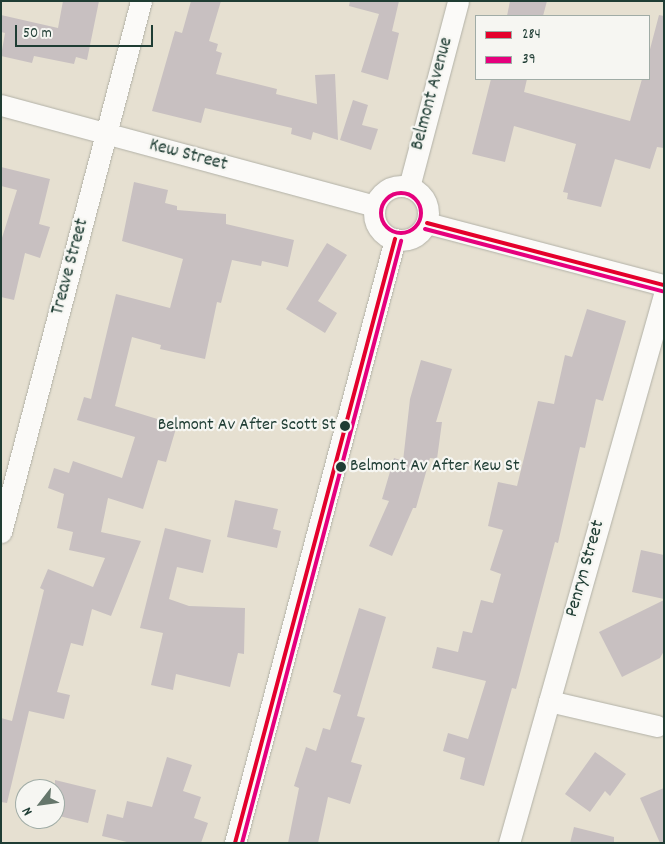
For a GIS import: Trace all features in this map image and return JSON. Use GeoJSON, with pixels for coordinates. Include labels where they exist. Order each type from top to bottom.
{"type":"FeatureCollection","features":[{"type":"Feature","properties":{"kind":"street","name":"Treave Street"},"geometry":{"type":"LineString","coordinates":[[1,532],[140,1]]}},
{"type":"Feature","properties":{"kind":"street","name":"Belmont Avenue"},"geometry":{"type":"LineString","coordinates":[[408,187],[458,1]]}},
{"type":"Feature","properties":{"kind":"street","name":"Kew Street"},"geometry":{"type":"LineString","coordinates":[[1,105],[375,206]]}},
{"type":"Feature","properties":{"kind":"street"},"geometry":{"type":"LineString","coordinates":[[400,186],[408,187],[417,190],[427,205],[426,223],[417,235],[395,239],[380,230],[375,206],[384,192],[400,186]]}},
{"type":"Feature","properties":{"kind":"street"},"geometry":{"type":"LineString","coordinates":[[426,223],[664,285]]}},
{"type":"Feature","properties":{"kind":"street"},"geometry":{"type":"LineString","coordinates":[[235,843],[395,239]]}},
{"type":"Feature","properties":{"kind":"street","name":"Penryn Street"},"geometry":{"type":"LineString","coordinates":[[508,843],[664,295]]}},
{"type":"Feature","properties":{"kind":"street"},"geometry":{"type":"LineString","coordinates":[[549,701],[657,726]]}},
{"type":"Feature","properties":{"kind":"building"},"geometry":{"type":"Polygon","coordinates":[[[63,1],[99,1],[87,60],[76,57],[74,64],[34,56],[32,63],[1,56],[5,33],[1,32],[1,15],[58,28],[63,1]]]}},
{"type":"Feature","properties":{"kind":"building"},"geometry":{"type":"Polygon","coordinates":[[[191,1],[221,1],[209,41],[218,44],[216,51],[222,53],[216,74],[277,89],[276,94],[317,104],[315,75],[335,74],[338,140],[313,132],[311,140],[291,134],[292,128],[205,108],[201,123],[152,111],[175,31],[182,33],[191,1]]]}},
{"type":"Feature","properties":{"kind":"building"},"geometry":{"type":"Polygon","coordinates":[[[350,1],[399,1],[392,31],[399,33],[388,80],[361,72],[379,14],[349,6],[350,1]]]}},
{"type":"Feature","properties":{"kind":"building"},"geometry":{"type":"Polygon","coordinates":[[[510,1],[547,1],[543,15],[507,15],[510,1]]]}},
{"type":"Feature","properties":{"kind":"building"},"geometry":{"type":"Polygon","coordinates":[[[659,15],[664,16],[664,148],[657,147],[650,169],[615,159],[601,207],[567,199],[568,193],[563,192],[576,144],[514,126],[505,162],[472,154],[491,80],[527,80],[524,92],[630,121],[642,80],[650,80],[650,49],[659,15]]]}},
{"type":"Feature","properties":{"kind":"building"},"geometry":{"type":"Polygon","coordinates":[[[353,100],[368,105],[362,125],[378,129],[371,150],[340,140],[353,100]]]}},
{"type":"Feature","properties":{"kind":"building"},"geometry":{"type":"Polygon","coordinates":[[[1,167],[50,179],[39,224],[50,227],[40,258],[25,253],[14,300],[1,297],[1,241],[17,190],[1,186],[1,167]]]}},
{"type":"Feature","properties":{"kind":"building"},"geometry":{"type":"Polygon","coordinates":[[[134,182],[168,190],[165,203],[177,206],[177,210],[226,214],[226,224],[294,240],[288,267],[262,261],[261,266],[232,260],[221,303],[217,302],[205,359],[160,349],[161,345],[132,337],[115,406],[177,425],[166,462],[158,460],[143,509],[108,498],[101,532],[141,541],[111,616],[92,609],[83,646],[71,643],[57,692],[70,695],[64,719],[29,711],[7,803],[1,802],[1,718],[12,721],[44,590],[40,588],[48,569],[93,587],[105,558],[69,550],[73,532],[57,528],[64,494],[48,488],[54,468],[69,473],[73,461],[122,478],[135,437],[77,420],[84,397],[91,399],[116,294],[170,308],[183,259],[122,241],[134,182]]]}},
{"type":"Feature","properties":{"kind":"building"},"geometry":{"type":"Polygon","coordinates":[[[327,243],[347,255],[318,301],[337,313],[325,333],[286,309],[327,243]]]}},
{"type":"Feature","properties":{"kind":"building"},"geometry":{"type":"Polygon","coordinates":[[[587,309],[626,321],[603,401],[596,399],[585,448],[580,447],[558,543],[555,542],[516,689],[512,688],[484,786],[460,779],[465,758],[443,751],[448,733],[468,739],[486,681],[432,668],[437,647],[458,652],[463,631],[472,633],[481,600],[493,603],[501,574],[490,570],[503,530],[488,526],[498,482],[517,486],[538,401],[554,404],[565,355],[572,357],[587,309]]]}},
{"type":"Feature","properties":{"kind":"building"},"geometry":{"type":"Polygon","coordinates":[[[421,360],[452,369],[436,422],[442,422],[437,459],[430,458],[416,508],[413,508],[392,556],[369,546],[389,501],[382,499],[394,458],[403,461],[410,399],[421,360]]]}},
{"type":"Feature","properties":{"kind":"building"},"geometry":{"type":"Polygon","coordinates":[[[235,500],[278,509],[273,529],[281,531],[277,548],[227,537],[235,500]]]}},
{"type":"Feature","properties":{"kind":"building"},"geometry":{"type":"Polygon","coordinates":[[[165,528],[211,540],[203,573],[177,567],[169,599],[189,606],[245,608],[244,654],[238,653],[230,687],[176,674],[173,690],[151,685],[163,633],[140,628],[165,528]]]}},
{"type":"Feature","properties":{"kind":"building"},"geometry":{"type":"Polygon","coordinates":[[[641,550],[664,555],[664,599],[632,592],[641,550]]]}},
{"type":"Feature","properties":{"kind":"building"},"geometry":{"type":"Polygon","coordinates":[[[664,600],[664,651],[660,658],[622,677],[599,632],[664,600]]]}},
{"type":"Feature","properties":{"kind":"building"},"geometry":{"type":"Polygon","coordinates":[[[359,608],[386,617],[357,716],[365,718],[351,762],[362,765],[350,804],[328,797],[318,843],[288,843],[299,788],[294,786],[306,747],[316,751],[323,728],[330,730],[341,695],[333,692],[359,608]]]}},
{"type":"Feature","properties":{"kind":"building"},"geometry":{"type":"Polygon","coordinates":[[[595,752],[626,774],[610,796],[605,791],[590,812],[565,794],[595,752]]]}},
{"type":"Feature","properties":{"kind":"building"},"geometry":{"type":"Polygon","coordinates":[[[167,757],[192,765],[183,791],[201,797],[194,818],[208,823],[201,843],[131,843],[102,836],[107,814],[123,818],[127,801],[152,807],[167,757]]]}},
{"type":"Feature","properties":{"kind":"building"},"geometry":{"type":"Polygon","coordinates":[[[65,782],[96,790],[88,823],[65,817],[65,782]]]}},
{"type":"Feature","properties":{"kind":"building"},"geometry":{"type":"Polygon","coordinates":[[[664,788],[664,843],[660,843],[640,798],[664,788]]]}},
{"type":"Feature","properties":{"kind":"building"},"geometry":{"type":"Polygon","coordinates":[[[574,827],[614,837],[614,843],[570,843],[574,827]]]}},
{"type":"Feature","properties":{"kind":"transit line","name":"39"},"geometry":{"type":"LineString","coordinates":[[397,193],[405,193],[412,196],[418,202],[421,213],[418,224],[412,230],[405,233],[397,233],[390,230],[384,224],[381,217],[381,209],[384,202],[390,196],[397,193]]}},
{"type":"Feature","properties":{"kind":"transit line","name":"284"},"geometry":{"type":"LineString","coordinates":[[427,223],[664,285]]}},
{"type":"Feature","properties":{"kind":"transit line","name":"39"},"geometry":{"type":"LineString","coordinates":[[425,229],[662,291]]}},
{"type":"Feature","properties":{"kind":"transit line","name":"284"},"geometry":{"type":"LineString","coordinates":[[235,843],[395,239]]}},
{"type":"Feature","properties":{"kind":"transit line","name":"39"},"geometry":{"type":"LineString","coordinates":[[242,843],[401,241]]}},
{"type":"Feature","properties":{"kind":"place","name":"Belmont Av After Scott St"},"geometry":{"type":"Point","coordinates":[345,426]}},
{"type":"Feature","properties":{"kind":"place","name":"Belmont Av After Kew St"},"geometry":{"type":"Point","coordinates":[341,467]}}]}
